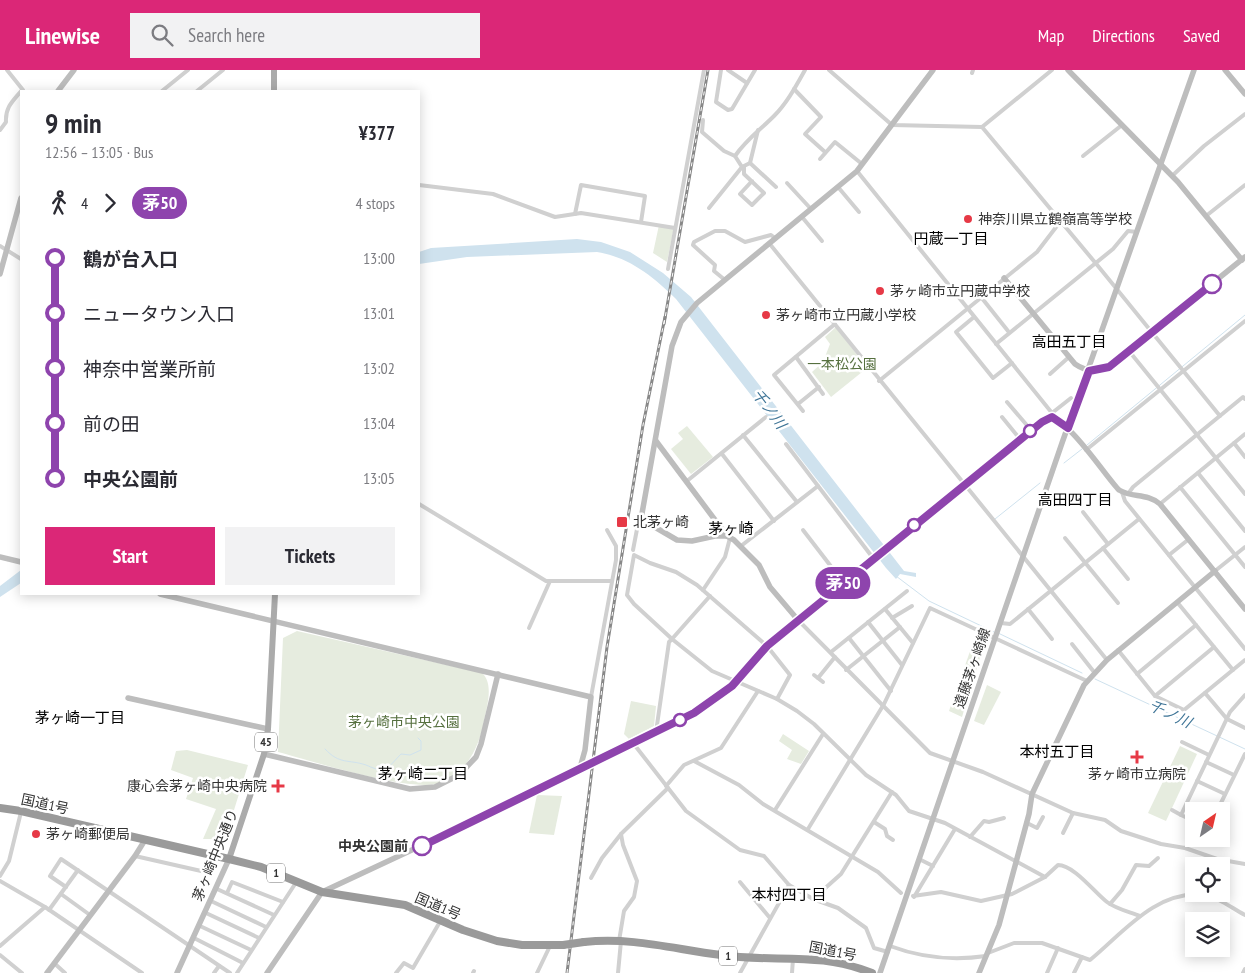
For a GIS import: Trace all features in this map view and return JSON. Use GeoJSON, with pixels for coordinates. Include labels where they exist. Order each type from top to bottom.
{"type":"FeatureCollection","features":[{"type":"Feature","properties":{"kind":"highway","name":"国道1号"},"geometry":{"type":"LineString","coordinates":[[0,808],[21,811],[262,867],[322,892],[406,905],[497,941],[522,945],[550,946],[584,942],[620,941],[665,945],[721,955],[825,960],[872,973]]}},
{"type":"Feature","properties":{"kind":"main road"},"geometry":{"type":"LineString","coordinates":[[274,70],[274,90]]}},
{"type":"Feature","properties":{"kind":"main road","name":"茅ヶ崎中央通り"},"geometry":{"type":"LineString","coordinates":[[230,859],[264,754],[268,729],[275,595]]}},
{"type":"Feature","properties":{"kind":"street"},"geometry":{"type":"LineString","coordinates":[[7,70],[23,90]]}},
{"type":"Feature","properties":{"kind":"street"},"geometry":{"type":"LineString","coordinates":[[60,90],[74,70]]}},
{"type":"Feature","properties":{"kind":"street"},"geometry":{"type":"LineString","coordinates":[[163,90],[188,70]]}},
{"type":"Feature","properties":{"kind":"street"},"geometry":{"type":"LineString","coordinates":[[198,90],[222,70]]}},
{"type":"Feature","properties":{"kind":"street"},"geometry":{"type":"LineString","coordinates":[[668,269],[704,70]]}},
{"type":"Feature","properties":{"kind":"street"},"geometry":{"type":"LineString","coordinates":[[721,70],[716,102],[728,110],[732,108],[755,70]]}},
{"type":"Feature","properties":{"kind":"street"},"geometry":{"type":"LineString","coordinates":[[728,70],[747,83]]}},
{"type":"Feature","properties":{"kind":"street"},"geometry":{"type":"LineString","coordinates":[[735,156],[748,139],[772,118],[794,89],[805,70]]}},
{"type":"Feature","properties":{"kind":"street"},"geometry":{"type":"LineString","coordinates":[[828,70],[892,125],[982,127],[1052,70]]}},
{"type":"Feature","properties":{"kind":"street"},"geometry":{"type":"LineString","coordinates":[[633,550],[638,524],[641,519],[672,346],[677,329],[697,302],[857,171],[933,70]]}},
{"type":"Feature","properties":{"kind":"street"},"geometry":{"type":"LineString","coordinates":[[1004,278],[1069,357],[1078,366],[1089,371],[1104,369],[1129,351],[1243,258],[1161,164],[1068,70]]}},
{"type":"Feature","properties":{"kind":"street","name":"遠藤茅ヶ崎線"},"geometry":{"type":"LineString","coordinates":[[880,973],[1194,70]]}},
{"type":"Feature","properties":{"kind":"street"},"geometry":{"type":"LineString","coordinates":[[1225,70],[1245,94]]}},
{"type":"Feature","properties":{"kind":"street"},"geometry":{"type":"LineString","coordinates":[[794,89],[821,117],[805,134],[825,152]]}},
{"type":"Feature","properties":{"kind":"street"},"geometry":{"type":"LineString","coordinates":[[0,130],[6,122],[5,112],[8,106],[20,93]]}},
{"type":"Feature","properties":{"kind":"street"},"geometry":{"type":"LineString","coordinates":[[1172,176],[1204,146],[1245,114]]}},
{"type":"Feature","properties":{"kind":"street"},"geometry":{"type":"LineString","coordinates":[[703,120],[702,132],[724,151],[735,156],[743,167],[744,174],[752,181],[764,192],[752,205],[740,194],[752,181]]}},
{"type":"Feature","properties":{"kind":"street"},"geometry":{"type":"LineString","coordinates":[[1083,156],[1122,125]]}},
{"type":"Feature","properties":{"kind":"street"},"geometry":{"type":"LineString","coordinates":[[982,127],[1220,416]]}},
{"type":"Feature","properties":{"kind":"street"},"geometry":{"type":"LineString","coordinates":[[708,208],[743,167],[750,163],[758,130]]}},
{"type":"Feature","properties":{"kind":"street"},"geometry":{"type":"LineString","coordinates":[[820,159],[835,142],[862,164]]}},
{"type":"Feature","properties":{"kind":"street"},"geometry":{"type":"LineString","coordinates":[[750,163],[776,188]]}},
{"type":"Feature","properties":{"kind":"street"},"geometry":{"type":"LineString","coordinates":[[857,171],[1052,415],[1068,428],[1084,449],[1125,493],[1150,497],[1160,504],[1245,609]]}},
{"type":"Feature","properties":{"kind":"street"},"geometry":{"type":"LineString","coordinates":[[787,183],[811,209]]}},
{"type":"Feature","properties":{"kind":"street"},"geometry":{"type":"LineString","coordinates":[[420,185],[493,194],[555,217],[581,212],[675,228]]}},
{"type":"Feature","properties":{"kind":"street"},"geometry":{"type":"LineString","coordinates":[[575,214],[581,185],[645,196],[641,222]]}},
{"type":"Feature","properties":{"kind":"street"},"geometry":{"type":"LineString","coordinates":[[1206,216],[1245,185]]}},
{"type":"Feature","properties":{"kind":"street"},"geometry":{"type":"LineString","coordinates":[[838,187],[859,212]]}},
{"type":"Feature","properties":{"kind":"street"},"geometry":{"type":"LineString","coordinates":[[0,274],[2,248],[20,201]]}},
{"type":"Feature","properties":{"kind":"street"},"geometry":{"type":"LineString","coordinates":[[802,217],[822,241]]}},
{"type":"Feature","properties":{"kind":"street"},"geometry":{"type":"LineString","coordinates":[[880,381],[1037,252],[1060,222]]}},
{"type":"Feature","properties":{"kind":"street"},"geometry":{"type":"LineString","coordinates":[[725,280],[714,271],[715,265],[693,245],[694,242],[715,231],[725,230],[745,242],[771,235],[775,238]]}},
{"type":"Feature","properties":{"kind":"street"},"geometry":{"type":"LineString","coordinates":[[996,344],[1113,249],[1128,231],[1137,232]]}},
{"type":"Feature","properties":{"kind":"street"},"geometry":{"type":"LineString","coordinates":[[769,243],[1107,660]]}},
{"type":"Feature","properties":{"kind":"street"},"geometry":{"type":"LineString","coordinates":[[2,248],[20,258]]}},
{"type":"Feature","properties":{"kind":"street"},"geometry":{"type":"LineString","coordinates":[[981,297],[1008,331]]}},
{"type":"Feature","properties":{"kind":"street"},"geometry":{"type":"LineString","coordinates":[[974,317],[956,332],[993,378],[1012,363]]}},
{"type":"Feature","properties":{"kind":"street"},"geometry":{"type":"LineString","coordinates":[[1084,449],[1182,369],[1245,321]]}},
{"type":"Feature","properties":{"kind":"street"},"geometry":{"type":"LineString","coordinates":[[803,411],[774,375],[835,324]]}},
{"type":"Feature","properties":{"kind":"street"},"geometry":{"type":"LineString","coordinates":[[1129,351],[1245,494]]}},
{"type":"Feature","properties":{"kind":"street"},"geometry":{"type":"LineString","coordinates":[[796,357],[823,394]]}},
{"type":"Feature","properties":{"kind":"street"},"geometry":{"type":"LineString","coordinates":[[1050,374],[1069,357]]}},
{"type":"Feature","properties":{"kind":"street"},"geometry":{"type":"LineString","coordinates":[[798,404],[819,387]]}},
{"type":"Feature","properties":{"kind":"street"},"geometry":{"type":"LineString","coordinates":[[1125,493],[1243,397],[1245,400]]}},
{"type":"Feature","properties":{"kind":"street"},"geometry":{"type":"LineString","coordinates":[[267,973],[322,892],[500,809],[706,706],[736,682],[767,646],[963,484],[1071,398]]}},
{"type":"Feature","properties":{"kind":"street"},"geometry":{"type":"LineString","coordinates":[[1007,402],[1030,430]]}},
{"type":"Feature","properties":{"kind":"street"},"geometry":{"type":"LineString","coordinates":[[687,481],[766,417]]}},
{"type":"Feature","properties":{"kind":"street"},"geometry":{"type":"LineString","coordinates":[[1002,417],[1020,439]]}},
{"type":"Feature","properties":{"kind":"street"},"geometry":{"type":"LineString","coordinates":[[1160,504],[1245,434]]}},
{"type":"Feature","properties":{"kind":"street"},"geometry":{"type":"LineString","coordinates":[[743,436],[797,502]]}},
{"type":"Feature","properties":{"kind":"street"},"geometry":{"type":"LineString","coordinates":[[656,441],[729,537],[741,546],[759,565],[770,587],[798,620],[835,656],[882,707],[930,753],[983,772],[1073,813],[1105,820],[1121,830],[1161,844],[1185,848],[1217,860],[1245,864]]}},
{"type":"Feature","properties":{"kind":"street"},"geometry":{"type":"LineString","coordinates":[[1234,443],[1245,457]]}},
{"type":"Feature","properties":{"kind":"street"},"geometry":{"type":"LineString","coordinates":[[786,444],[874,557]]}},
{"type":"Feature","properties":{"kind":"street"},"geometry":{"type":"LineString","coordinates":[[722,454],[774,521]]}},
{"type":"Feature","properties":{"kind":"street"},"geometry":{"type":"LineString","coordinates":[[1198,473],[1245,531]]}},
{"type":"Feature","properties":{"kind":"street"},"geometry":{"type":"LineString","coordinates":[[741,546],[818,486]]}},
{"type":"Feature","properties":{"kind":"street"},"geometry":{"type":"LineString","coordinates":[[1180,488],[1245,568]]}},
{"type":"Feature","properties":{"kind":"street"},"geometry":{"type":"LineString","coordinates":[[1125,493],[1125,501],[1245,649]]}},
{"type":"Feature","properties":{"kind":"street"},"geometry":{"type":"LineString","coordinates":[[420,505],[543,579],[550,581],[612,581]]}},
{"type":"Feature","properties":{"kind":"street"},"geometry":{"type":"LineString","coordinates":[[1083,512],[1108,544]]}},
{"type":"Feature","properties":{"kind":"street"},"geometry":{"type":"LineString","coordinates":[[641,519],[677,540],[692,541],[715,536],[729,537]]}},
{"type":"Feature","properties":{"kind":"street"},"geometry":{"type":"LineString","coordinates":[[1000,625],[1010,624],[1139,519]]}},
{"type":"Feature","properties":{"kind":"street"},"geometry":{"type":"LineString","coordinates":[[580,768],[585,750],[591,697],[617,550],[607,530]]}},
{"type":"Feature","properties":{"kind":"street"},"geometry":{"type":"LineString","coordinates":[[803,530],[843,582]]}},
{"type":"Feature","properties":{"kind":"street"},"geometry":{"type":"LineString","coordinates":[[703,590],[725,557],[729,537]]}},
{"type":"Feature","properties":{"kind":"street"},"geometry":{"type":"LineString","coordinates":[[1065,538],[1118,603]]}},
{"type":"Feature","properties":{"kind":"street"},"geometry":{"type":"LineString","coordinates":[[1169,555],[1188,539]]}},
{"type":"Feature","properties":{"kind":"street"},"geometry":{"type":"LineString","coordinates":[[979,973],[999,925],[1017,864],[1032,794],[1087,681],[1118,650],[1245,547]]}},
{"type":"Feature","properties":{"kind":"street"},"geometry":{"type":"LineString","coordinates":[[1103,548],[1128,579]]}},
{"type":"Feature","properties":{"kind":"street"},"geometry":{"type":"LineString","coordinates":[[777,699],[790,675],[767,646],[703,590],[676,572],[650,564],[634,555],[627,595],[634,604],[672,639],[712,672],[777,699],[809,720],[850,762],[875,783],[892,792],[909,811],[956,829],[1017,864],[1045,877]]}},
{"type":"Feature","properties":{"kind":"street"},"geometry":{"type":"LineString","coordinates":[[0,557],[20,562]]}},
{"type":"Feature","properties":{"kind":"street"},"geometry":{"type":"LineString","coordinates":[[529,628],[550,581]]}},
{"type":"Feature","properties":{"kind":"street"},"geometry":{"type":"LineString","coordinates":[[831,652],[907,591]]}},
{"type":"Feature","properties":{"kind":"street"},"geometry":{"type":"LineString","coordinates":[[164,595],[591,697]]}},
{"type":"Feature","properties":{"kind":"street"},"geometry":{"type":"LineString","coordinates":[[656,732],[669,642],[710,596]]}},
{"type":"Feature","properties":{"kind":"street"},"geometry":{"type":"LineString","coordinates":[[1177,602],[1233,670]]}},
{"type":"Feature","properties":{"kind":"street"},"geometry":{"type":"LineString","coordinates":[[892,618],[912,606]]}},
{"type":"Feature","properties":{"kind":"street"},"geometry":{"type":"LineString","coordinates":[[808,829],[891,691],[930,608],[996,637],[1087,681]]}},
{"type":"Feature","properties":{"kind":"street"},"geometry":{"type":"LineString","coordinates":[[884,609],[913,643]]}},
{"type":"Feature","properties":{"kind":"street"},"geometry":{"type":"LineString","coordinates":[[1028,609],[1052,639]]}},
{"type":"Feature","properties":{"kind":"street"},"geometry":{"type":"LineString","coordinates":[[868,622],[902,666]]}},
{"type":"Feature","properties":{"kind":"street"},"geometry":{"type":"LineString","coordinates":[[1137,674],[1196,625]]}},
{"type":"Feature","properties":{"kind":"street"},"geometry":{"type":"LineString","coordinates":[[846,670],[900,627]]}},
{"type":"Feature","properties":{"kind":"street"},"geometry":{"type":"LineString","coordinates":[[849,638],[891,691]]}},
{"type":"Feature","properties":{"kind":"street"},"geometry":{"type":"LineString","coordinates":[[1072,644],[1094,672]]}},
{"type":"Feature","properties":{"kind":"street"},"geometry":{"type":"LineString","coordinates":[[1156,696],[1214,647]]}},
{"type":"Feature","properties":{"kind":"street"},"geometry":{"type":"LineString","coordinates":[[1118,650],[1156,696],[1184,710],[1245,660]]}},
{"type":"Feature","properties":{"kind":"street"},"geometry":{"type":"LineString","coordinates":[[818,678],[835,656]]}},
{"type":"Feature","properties":{"kind":"street"},"geometry":{"type":"LineString","coordinates":[[264,754],[410,789],[435,787],[459,775],[476,757],[481,744],[498,674]]}},
{"type":"Feature","properties":{"kind":"street"},"geometry":{"type":"LineString","coordinates":[[814,675],[822,682]]}},
{"type":"Feature","properties":{"kind":"street"},"geometry":{"type":"LineString","coordinates":[[591,878],[602,858],[621,834],[667,787],[684,765],[721,748],[758,691]]}},
{"type":"Feature","properties":{"kind":"street"},"geometry":{"type":"LineString","coordinates":[[1205,692],[1227,719],[1245,728]]}},
{"type":"Feature","properties":{"kind":"street"},"geometry":{"type":"LineString","coordinates":[[1181,815],[1220,732],[1245,695]]}},
{"type":"Feature","properties":{"kind":"street"},"geometry":{"type":"LineString","coordinates":[[128,698],[268,729]]}},
{"type":"Feature","properties":{"kind":"street"},"geometry":{"type":"LineString","coordinates":[[1240,700],[1245,702]]}},
{"type":"Feature","properties":{"kind":"street"},"geometry":{"type":"LineString","coordinates":[[775,810],[823,734]]}},
{"type":"Feature","properties":{"kind":"street"},"geometry":{"type":"LineString","coordinates":[[1182,742],[1210,755]]}},
{"type":"Feature","properties":{"kind":"street"},"geometry":{"type":"LineString","coordinates":[[633,743],[686,811],[740,850],[764,856],[789,885],[813,900],[838,908],[866,928],[874,948],[941,959],[959,960],[987,954],[1019,942],[1042,943],[1090,960],[1140,916],[1161,903],[1203,895],[1245,915]]}},
{"type":"Feature","properties":{"kind":"street"},"geometry":{"type":"LineString","coordinates":[[1221,802],[1245,754]]}},
{"type":"Feature","properties":{"kind":"street"},"geometry":{"type":"LineString","coordinates":[[694,761],[739,785],[775,810],[878,872],[901,893]]}},
{"type":"Feature","properties":{"kind":"street"},"geometry":{"type":"LineString","coordinates":[[1206,762],[1234,775]]}},
{"type":"Feature","properties":{"kind":"street"},"geometry":{"type":"LineString","coordinates":[[1197,781],[1225,794]]}},
{"type":"Feature","properties":{"kind":"street"},"geometry":{"type":"LineString","coordinates":[[813,900],[841,874],[892,792]]}},
{"type":"Feature","properties":{"kind":"street"},"geometry":{"type":"LineString","coordinates":[[1172,810],[1185,817]]}},
{"type":"Feature","properties":{"kind":"street"},"geometry":{"type":"LineString","coordinates":[[0,876],[9,861],[21,811]]}},
{"type":"Feature","properties":{"kind":"street"},"geometry":{"type":"LineString","coordinates":[[1064,832],[1073,813]]}},
{"type":"Feature","properties":{"kind":"street"},"geometry":{"type":"LineString","coordinates":[[1027,823],[1037,828],[1043,817]]}},
{"type":"Feature","properties":{"kind":"street"},"geometry":{"type":"LineString","coordinates":[[970,837],[984,821],[989,822],[1004,818]]}},
{"type":"Feature","properties":{"kind":"street"},"geometry":{"type":"LineString","coordinates":[[874,822],[885,829],[887,836],[893,840]]}},
{"type":"Feature","properties":{"kind":"street"},"geometry":{"type":"LineString","coordinates":[[956,829],[914,896],[942,892],[981,901],[1007,895],[1045,877],[1062,865],[1096,890],[1110,904],[1140,916]]}},
{"type":"Feature","properties":{"kind":"street"},"geometry":{"type":"LineString","coordinates":[[618,973],[624,911],[634,897],[636,881],[621,834]]}},
{"type":"Feature","properties":{"kind":"street"},"geometry":{"type":"LineString","coordinates":[[47,973],[135,856],[144,840]]}},
{"type":"Feature","properties":{"kind":"street"},"geometry":{"type":"LineString","coordinates":[[135,856],[210,873]]}},
{"type":"Feature","properties":{"kind":"street"},"geometry":{"type":"LineString","coordinates":[[1110,904],[1122,890],[1136,865],[1149,866],[1158,858]]}},
{"type":"Feature","properties":{"kind":"street"},"geometry":{"type":"LineString","coordinates":[[66,887],[50,876],[61,859],[230,973]]}},
{"type":"Feature","properties":{"kind":"street","name":"茅ヶ崎中央通り"},"geometry":{"type":"LineString","coordinates":[[177,973],[230,859]]}},
{"type":"Feature","properties":{"kind":"street"},"geometry":{"type":"LineString","coordinates":[[919,859],[933,866]]}},
{"type":"Feature","properties":{"kind":"street"},"geometry":{"type":"LineString","coordinates":[[0,946],[48,909],[78,870]]}},
{"type":"Feature","properties":{"kind":"street"},"geometry":{"type":"LineString","coordinates":[[0,881],[48,909],[135,971],[142,973]]}},
{"type":"Feature","properties":{"kind":"street"},"geometry":{"type":"LineString","coordinates":[[237,973],[297,881]]}},
{"type":"Feature","properties":{"kind":"street"},"geometry":{"type":"LineString","coordinates":[[227,893],[232,882],[283,902]]}},
{"type":"Feature","properties":{"kind":"street"},"geometry":{"type":"LineString","coordinates":[[740,882],[770,918]]}},
{"type":"Feature","properties":{"kind":"street"},"geometry":{"type":"LineString","coordinates":[[740,973],[789,885]]}},
{"type":"Feature","properties":{"kind":"street"},"geometry":{"type":"LineString","coordinates":[[217,889],[274,915]]}},
{"type":"Feature","properties":{"kind":"street"},"geometry":{"type":"LineString","coordinates":[[61,894],[90,915]]}},
{"type":"Feature","properties":{"kind":"street"},"geometry":{"type":"LineString","coordinates":[[211,901],[266,927]]}},
{"type":"Feature","properties":{"kind":"street"},"geometry":{"type":"LineString","coordinates":[[206,913],[259,938]]}},
{"type":"Feature","properties":{"kind":"street"},"geometry":{"type":"LineString","coordinates":[[396,973],[404,962],[413,968],[441,920]]}},
{"type":"Feature","properties":{"kind":"street"},"geometry":{"type":"LineString","coordinates":[[200,926],[251,950]]}},
{"type":"Feature","properties":{"kind":"street"},"geometry":{"type":"LineString","coordinates":[[194,938],[243,963]]}},
{"type":"Feature","properties":{"kind":"street"},"geometry":{"type":"LineString","coordinates":[[537,973],[550,946]]}},
{"type":"Feature","properties":{"kind":"street"},"geometry":{"type":"LineString","coordinates":[[1046,973],[1058,948]]}},
{"type":"Feature","properties":{"kind":"street"},"geometry":{"type":"LineString","coordinates":[[0,955],[22,973]]}},
{"type":"Feature","properties":{"kind":"street"},"geometry":{"type":"LineString","coordinates":[[792,973],[793,957]]}},
{"type":"Feature","properties":{"kind":"street"},"geometry":{"type":"LineString","coordinates":[[1074,973],[1082,957]]}},
{"type":"Feature","properties":{"kind":"street"},"geometry":{"type":"LineString","coordinates":[[54,964],[65,973]]}},
{"type":"Feature","properties":{"kind":"street"},"geometry":{"type":"LineString","coordinates":[[214,973],[219,966]]}},
{"type":"Feature","properties":{"kind":"street"},"geometry":{"type":"LineString","coordinates":[[1243,973],[1245,968]]}},
{"type":"Feature","properties":{"kind":"green space"},"geometry":{"type":"Polygon","coordinates":[[[659,225],[674,227],[667,262],[653,253],[659,225]]]}},
{"type":"Feature","properties":{"kind":"green space","name":"一本松公園"},"geometry":{"type":"Polygon","coordinates":[[[836,327],[867,368],[831,397],[812,372],[823,362],[830,344],[825,337],[836,327]]]}},
{"type":"Feature","properties":{"kind":"green space"},"geometry":{"type":"Polygon","coordinates":[[[687,426],[713,457],[691,474],[671,449],[683,439],[678,433],[687,426]]]}},
{"type":"Feature","properties":{"kind":"green space","name":"茅ヶ崎市中央公園"},"geometry":{"type":"Polygon","coordinates":[[[297,631],[482,673],[486,678],[489,689],[487,709],[479,740],[464,766],[449,779],[440,783],[426,785],[407,784],[361,775],[278,752],[283,638],[297,631]]]}},
{"type":"Feature","properties":{"kind":"green space"},"geometry":{"type":"Polygon","coordinates":[[[974,640],[985,641],[962,717],[949,711],[974,640]]]}},
{"type":"Feature","properties":{"kind":"green space"},"geometry":{"type":"Polygon","coordinates":[[[987,685],[1001,692],[984,725],[974,721],[987,685]]]}},
{"type":"Feature","properties":{"kind":"green space"},"geometry":{"type":"Polygon","coordinates":[[[631,701],[656,706],[654,726],[629,739],[624,734],[631,701]]]}},
{"type":"Feature","properties":{"kind":"green space"},"geometry":{"type":"Polygon","coordinates":[[[783,734],[809,751],[801,764],[787,759],[792,750],[779,741],[783,734]]]}},
{"type":"Feature","properties":{"kind":"green space"},"geometry":{"type":"Polygon","coordinates":[[[1180,746],[1197,754],[1166,821],[1148,813],[1180,746]]]}},
{"type":"Feature","properties":{"kind":"green space"},"geometry":{"type":"Polygon","coordinates":[[[187,750],[248,765],[234,810],[218,839],[203,839],[216,809],[186,799],[193,778],[171,770],[176,751],[187,750]]]}},
{"type":"Feature","properties":{"kind":"green space"},"geometry":{"type":"Polygon","coordinates":[[[537,795],[562,796],[554,835],[529,833],[537,795]]]}},
{"type":"Feature","properties":{"kind":"water"},"geometry":{"type":"Polygon","coordinates":[[[577,239],[601,242],[630,252],[663,273],[691,297],[904,571],[916,573],[916,577],[900,574],[896,579],[886,568],[676,299],[640,269],[620,258],[597,252],[467,257],[420,264],[420,252],[431,248],[577,239]]]}},
{"type":"Feature","properties":{"kind":"water"},"geometry":{"type":"Polygon","coordinates":[[[20,571],[20,584],[0,597],[0,586],[20,571]]]}},
{"type":"Feature","properties":{"kind":"waterway"},"geometry":{"type":"LineString","coordinates":[[1087,445],[1245,315]]}},
{"type":"Feature","properties":{"kind":"waterway"},"geometry":{"type":"LineString","coordinates":[[1064,463],[1082,449]]}},
{"type":"Feature","properties":{"kind":"waterway"},"geometry":{"type":"LineString","coordinates":[[995,519],[1040,483]]}},
{"type":"Feature","properties":{"kind":"waterway","name":"千ノ川"},"geometry":{"type":"LineString","coordinates":[[896,576],[929,601],[994,632]]}},
{"type":"Feature","properties":{"kind":"waterway","name":"千ノ川"},"geometry":{"type":"LineString","coordinates":[[998,633],[1082,673]]}},
{"type":"Feature","properties":{"kind":"waterway","name":"千ノ川"},"geometry":{"type":"LineString","coordinates":[[1095,679],[1245,749]]}},
{"type":"Feature","properties":{"kind":"waterway"},"geometry":{"type":"LineString","coordinates":[[325,749],[340,760],[386,770],[401,754],[410,755],[421,750],[421,741],[418,738]]}},
{"type":"Feature","properties":{"kind":"railway"},"geometry":{"type":"LineString","coordinates":[[664,324],[708,70]]}},
{"type":"Feature","properties":{"kind":"railway"},"geometry":{"type":"LineString","coordinates":[[567,973],[607,647],[643,425],[665,317]]}},
{"type":"Feature","properties":{"kind":"bus line","name":"茅50"},"geometry":{"type":"LineString","coordinates":[[422,846],[656,732],[716,700],[736,682],[767,646],[963,484],[1047,418],[1057,419],[1068,428],[1089,371],[1109,367],[1212,284]]}},
{"type":"Feature","properties":{"kind":"place","name":"神奈川県立鶴嶺高等学校"},"geometry":{"type":"Point","coordinates":[968,219]}},
{"type":"Feature","properties":{"kind":"place","name":"茅ヶ崎市立円蔵中学校"},"geometry":{"type":"Point","coordinates":[880,291]}},
{"type":"Feature","properties":{"kind":"place","name":"茅ヶ崎市立円蔵小学校"},"geometry":{"type":"Point","coordinates":[766,315]}},
{"type":"Feature","properties":{"kind":"place","name":"北茅ヶ崎"},"geometry":{"type":"Point","coordinates":[622,522]}},
{"type":"Feature","properties":{"kind":"place","name":"茅ヶ崎市立病院"},"geometry":{"type":"Point","coordinates":[1137,757]}},
{"type":"Feature","properties":{"kind":"place","name":"康心会茅ヶ崎中央病院"},"geometry":{"type":"Point","coordinates":[278,786]}},
{"type":"Feature","properties":{"kind":"place","name":"茅ヶ崎郵便局"},"geometry":{"type":"Point","coordinates":[36,834]}},
{"type":"Feature","properties":{"kind":"place","name":"中央公園前"},"geometry":{"type":"Point","coordinates":[422,846]}},
{"type":"Feature","properties":{"kind":"district","name":"円蔵一丁目"},"geometry":{"type":"Point","coordinates":[951,239]}},
{"type":"Feature","properties":{"kind":"district","name":"高田五丁目"},"geometry":{"type":"Point","coordinates":[1069,342]}},
{"type":"Feature","properties":{"kind":"district","name":"高田四丁目"},"geometry":{"type":"Point","coordinates":[1075,500]}},
{"type":"Feature","properties":{"kind":"district","name":"茅ヶ崎"},"geometry":{"type":"Point","coordinates":[731,529]}},
{"type":"Feature","properties":{"kind":"district","name":"茅ヶ崎一丁目"},"geometry":{"type":"Point","coordinates":[80,718]}},
{"type":"Feature","properties":{"kind":"district","name":"本村五丁目"},"geometry":{"type":"Point","coordinates":[1057,752]}},
{"type":"Feature","properties":{"kind":"district","name":"茅ヶ崎二丁目"},"geometry":{"type":"Point","coordinates":[423,774]}},
{"type":"Feature","properties":{"kind":"district","name":"本村四丁目"},"geometry":{"type":"Point","coordinates":[789,895]}}]}
